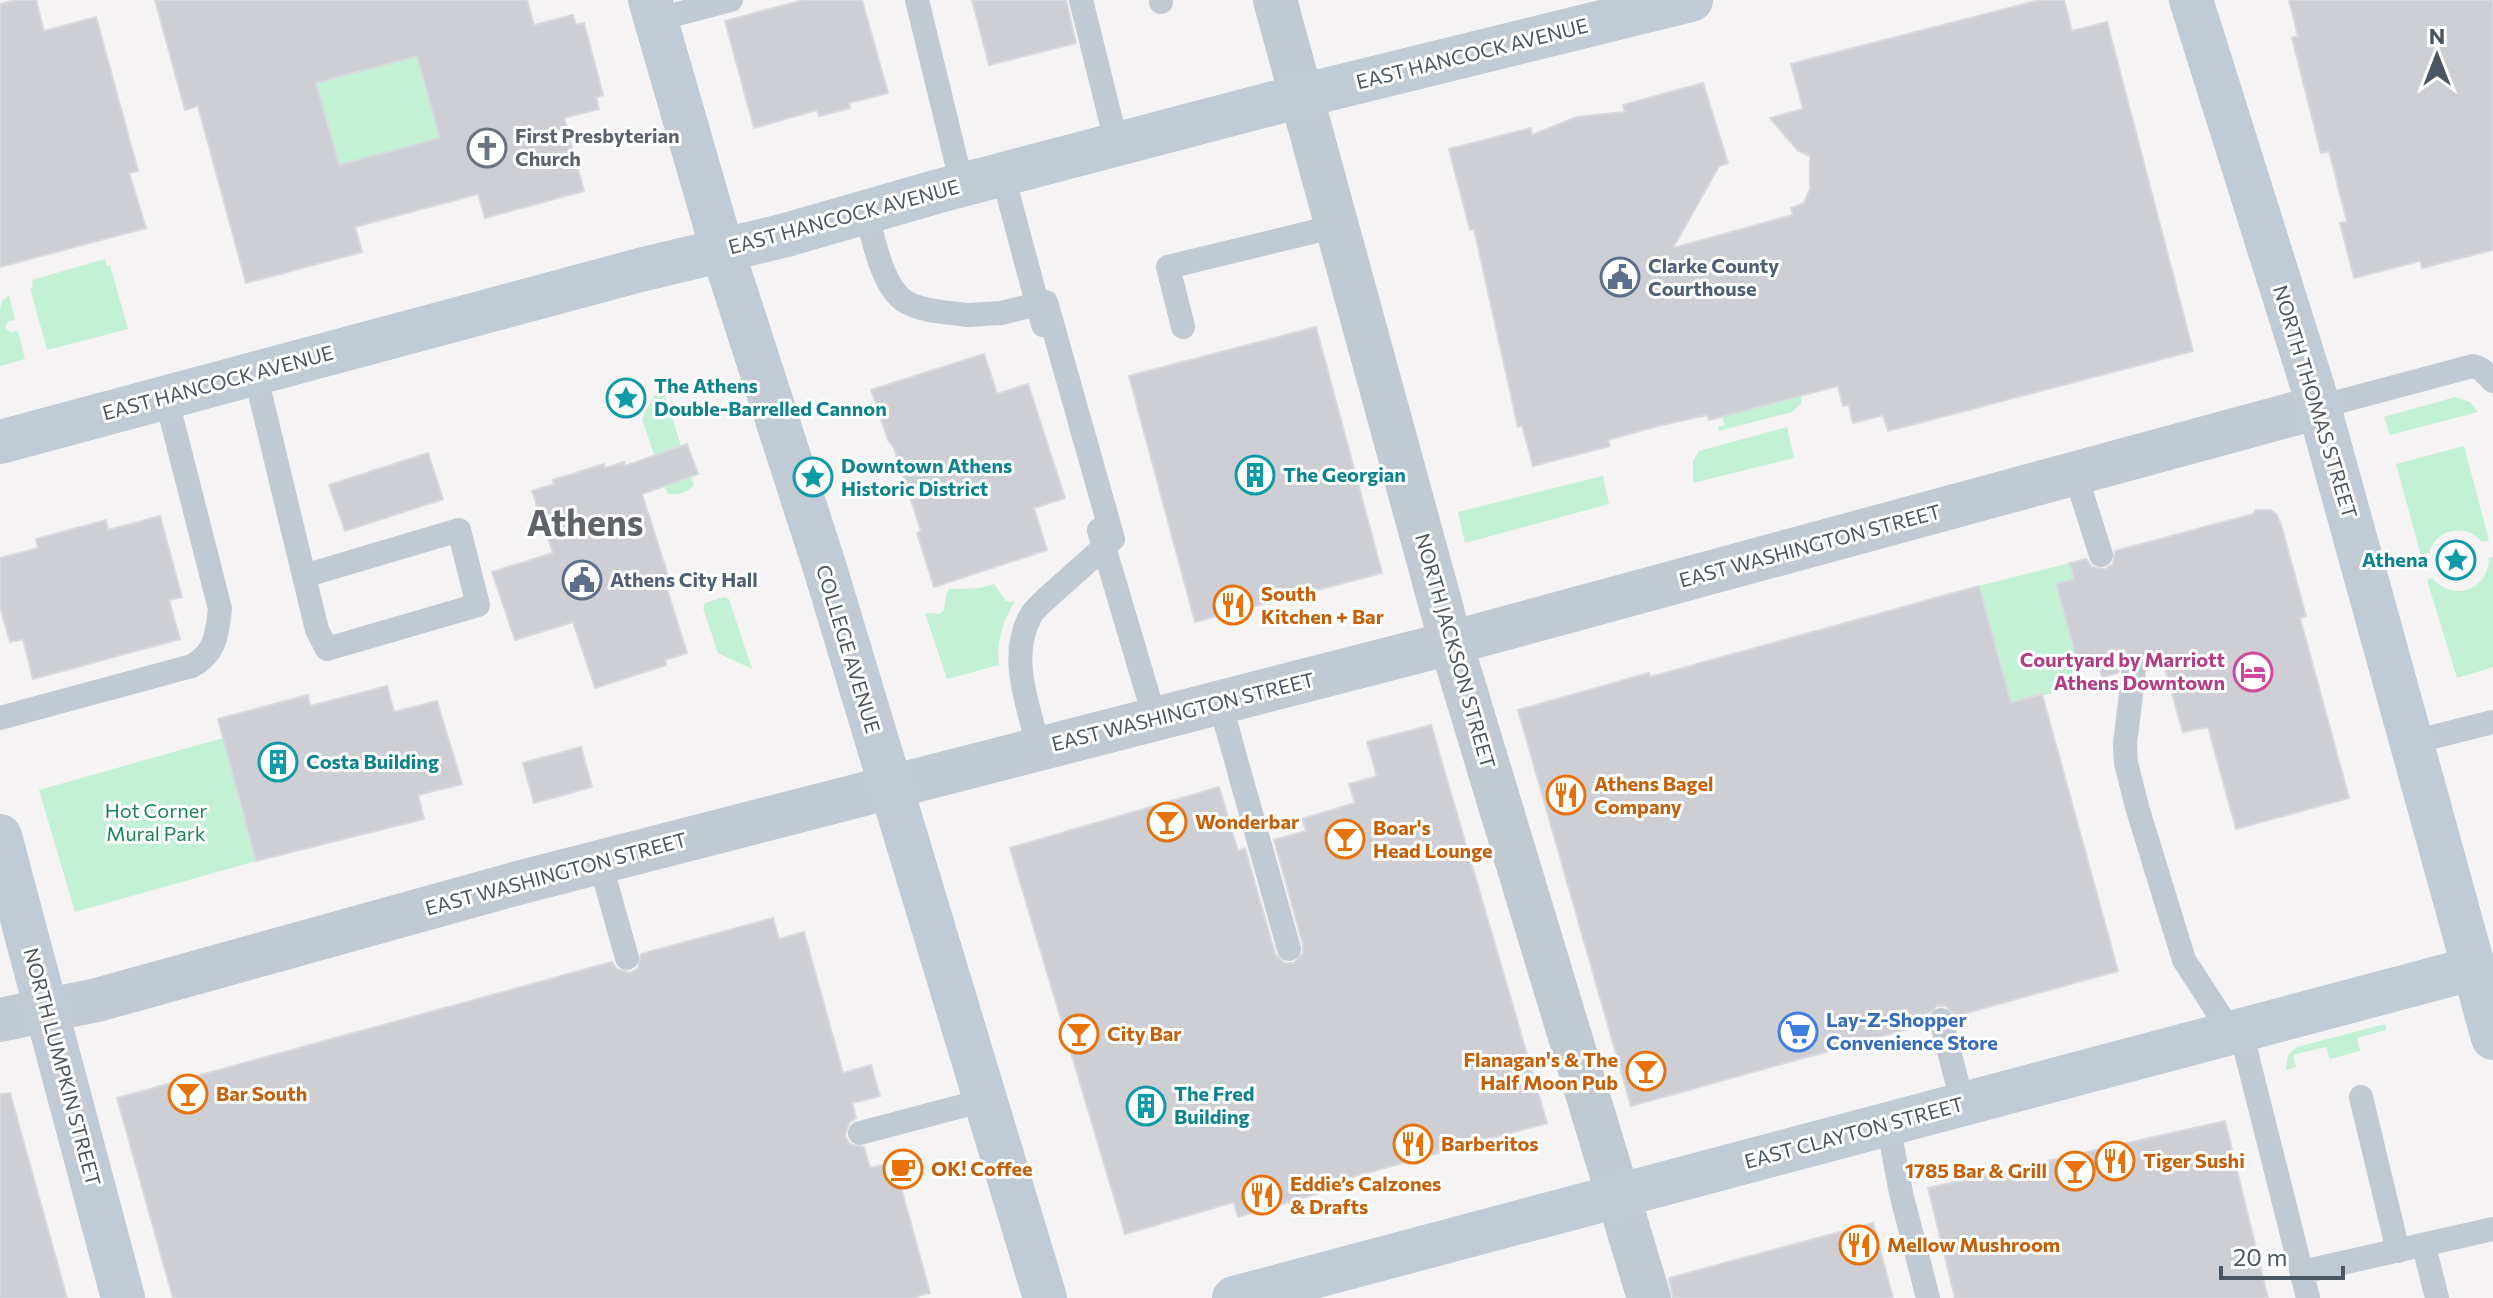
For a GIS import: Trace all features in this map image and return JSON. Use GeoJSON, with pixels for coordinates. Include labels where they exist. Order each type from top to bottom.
{"type":"FeatureCollection","features":[{"type":"Feature","properties":{"kind":"street","name":"NORTH JACKSON STREET"},"geometry":{"type":"LineString","coordinates":[[1275,0],[1451,643],[1649,1298]]}},
{"type":"Feature","properties":{"kind":"street","name":"EAST HANCOCK AVENUE"},"geometry":{"type":"LineString","coordinates":[[0,442],[1301,96],[1691,0]]}},
{"type":"Feature","properties":{"kind":"street","name":"NORTH THOMAS STREET"},"geometry":{"type":"LineString","coordinates":[[2191,0],[2319,407],[2413,742],[2487,959],[2493,1038]]}},
{"type":"Feature","properties":{"kind":"street","name":"COLLEGE AVENUE"},"geometry":{"type":"LineString","coordinates":[[652,10],[722,249],[824,565],[1045,1298]]}},
{"type":"Feature","properties":{"kind":"street","name":"EAST WASHINGTON STREET"},"geometry":{"type":"LineString","coordinates":[[0,1020],[97,1000],[600,862],[1451,643],[2319,407]]}},
{"type":"Feature","properties":{"kind":"street","name":"NORTH LUMPKIN STREET"},"geometry":{"type":"LineString","coordinates":[[0,836],[123,1298]]}},
{"type":"Feature","properties":{"kind":"street","name":"EAST CLAYTON STREET"},"geometry":{"type":"LineString","coordinates":[[1234,1298],[2236,1033],[2487,959]]}},
{"type":"Feature","properties":{"kind":"lane"},"geometry":{"type":"LineString","coordinates":[[652,10],[731,0]]}},
{"type":"Feature","properties":{"kind":"lane"},"geometry":{"type":"LineString","coordinates":[[917,0],[983,180],[1112,574],[1155,719]]}},
{"type":"Feature","properties":{"kind":"lane"},"geometry":{"type":"LineString","coordinates":[[1081,0],[1117,145]]}},
{"type":"Feature","properties":{"kind":"lane"},"geometry":{"type":"LineString","coordinates":[[866,212],[880,262],[890,284],[903,301],[925,309],[967,315],[1001,313],[1046,302],[1113,539],[1030,616],[1021,645],[1020,672],[1039,749]]}},
{"type":"Feature","properties":{"kind":"lane"},"geometry":{"type":"LineString","coordinates":[[1183,327],[1168,267],[1337,226]]}},
{"type":"Feature","properties":{"kind":"lane"},"geometry":{"type":"LineString","coordinates":[[2319,407],[2473,366],[2493,381]]}},
{"type":"Feature","properties":{"kind":"lane"},"geometry":{"type":"LineString","coordinates":[[255,373],[317,630],[327,649],[478,605],[459,530],[304,576]]}},
{"type":"Feature","properties":{"kind":"lane"},"geometry":{"type":"LineString","coordinates":[[0,718],[192,666],[207,658],[217,638],[220,609],[166,397]]}},
{"type":"Feature","properties":{"kind":"lane"},"geometry":{"type":"LineString","coordinates":[[2075,473],[2101,555]]}},
{"type":"Feature","properties":{"kind":"lane"},"geometry":{"type":"LineString","coordinates":[[2134,669],[2125,744],[2126,763],[2137,807],[2184,960],[2236,1033],[2308,1298]]}},
{"type":"Feature","properties":{"kind":"lane"},"geometry":{"type":"LineString","coordinates":[[1220,703],[1289,949]]}},
{"type":"Feature","properties":{"kind":"lane"},"geometry":{"type":"LineString","coordinates":[[2413,742],[2493,722]]}},
{"type":"Feature","properties":{"kind":"lane"},"geometry":{"type":"LineString","coordinates":[[600,862],[627,958]]}},
{"type":"Feature","properties":{"kind":"lane"},"geometry":{"type":"LineString","coordinates":[[1941,1020],[1963,1105]]}},
{"type":"Feature","properties":{"kind":"lane"},"geometry":{"type":"LineString","coordinates":[[2361,1097],[2398,1251]]}},
{"type":"Feature","properties":{"kind":"lane"},"geometry":{"type":"LineString","coordinates":[[860,1133],[985,1100]]}},
{"type":"Feature","properties":{"kind":"lane"},"geometry":{"type":"LineString","coordinates":[[1888,1124],[1901,1193],[1928,1298]]}},
{"type":"Feature","properties":{"kind":"lane"},"geometry":{"type":"LineString","coordinates":[[2302,1272],[2493,1229]]}},
{"type":"Feature","properties":{"kind":"lane"},"geometry":{"type":"LineString","coordinates":[[2424,1246],[2437,1298]]}},
{"type":"Feature","properties":{"kind":"green space"},"geometry":{"type":"Polygon","coordinates":[[[417,56],[440,138],[338,165],[313,72],[339,77],[417,56]]]}},
{"type":"Feature","properties":{"kind":"green space"},"geometry":{"type":"Polygon","coordinates":[[[1754,226],[1802,403],[1792,412],[1719,431],[1718,427],[1725,425],[1722,417],[1783,400],[1737,230],[1754,226]]]}},
{"type":"Feature","properties":{"kind":"green space"},"geometry":{"type":"Polygon","coordinates":[[[105,259],[107,266],[110,265],[128,329],[47,350],[30,288],[33,287],[32,280],[105,259]]]}},
{"type":"Feature","properties":{"kind":"green space"},"geometry":{"type":"Polygon","coordinates":[[[9,295],[15,320],[8,321],[5,328],[11,332],[18,331],[25,359],[0,366],[0,309],[2,301],[9,295]]]}},
{"type":"Feature","properties":{"kind":"green space"},"geometry":{"type":"Polygon","coordinates":[[[665,395],[681,446],[670,450],[680,480],[691,477],[694,485],[678,494],[667,493],[642,419],[654,396],[665,395]]]}},
{"type":"Feature","properties":{"kind":"green space"},"geometry":{"type":"Polygon","coordinates":[[[2455,397],[2470,402],[2478,412],[2390,435],[2384,417],[2455,397]]]}},
{"type":"Feature","properties":{"kind":"green space"},"geometry":{"type":"Polygon","coordinates":[[[1787,427],[1794,458],[1693,483],[1693,461],[1699,451],[1787,427]]]}},
{"type":"Feature","properties":{"kind":"green space"},"geometry":{"type":"Polygon","coordinates":[[[2464,446],[2489,540],[2482,542],[2468,532],[2452,531],[2438,538],[2429,553],[2421,555],[2396,464],[2464,446]]]}},
{"type":"Feature","properties":{"kind":"green space"},"geometry":{"type":"Polygon","coordinates":[[[1603,476],[1609,504],[1465,543],[1458,512],[1603,476]]]}},
{"type":"Feature","properties":{"kind":"green space"},"geometry":{"type":"Polygon","coordinates":[[[2493,557],[2493,667],[2457,678],[2427,580],[2432,578],[2450,590],[2468,589],[2483,578],[2489,558],[2493,557]]]}},
{"type":"Feature","properties":{"kind":"green space"},"geometry":{"type":"Polygon","coordinates":[[[2070,563],[2074,579],[2056,584],[2083,686],[2011,703],[1979,586],[2070,563]]]}},
{"type":"Feature","properties":{"kind":"green space"},"geometry":{"type":"Polygon","coordinates":[[[994,584],[1006,601],[1014,602],[1001,632],[999,665],[947,679],[925,613],[939,614],[944,610],[949,589],[980,588],[994,584]]]}},
{"type":"Feature","properties":{"kind":"green space"},"geometry":{"type":"Polygon","coordinates":[[[724,597],[729,599],[752,669],[718,653],[703,608],[705,603],[724,597]]]}},
{"type":"Feature","properties":{"kind":"green space","name":"Hot Corner Mural Park"},"geometry":{"type":"Polygon","coordinates":[[[223,738],[256,861],[75,912],[39,790],[223,738]]]}},
{"type":"Feature","properties":{"kind":"green space"},"geometry":{"type":"Polygon","coordinates":[[[2385,1024],[2386,1030],[2357,1038],[2360,1051],[2330,1059],[2326,1047],[2293,1055],[2296,1067],[2286,1070],[2288,1055],[2297,1047],[2385,1024]]]}},
{"type":"Feature","properties":{"kind":"building"},"geometry":{"type":"Polygon","coordinates":[[[36,0],[44,31],[96,17],[138,171],[129,173],[146,228],[0,267],[0,4],[36,0]]]}},
{"type":"Feature","properties":{"kind":"building","name":"First Presbyterian Church"},"geometry":{"type":"Polygon","coordinates":[[[155,0],[527,0],[534,25],[573,15],[576,25],[584,23],[603,95],[596,97],[599,109],[564,118],[584,191],[485,218],[478,194],[355,227],[362,252],[246,283],[198,106],[185,110],[155,0]],[[417,56],[316,83],[339,165],[440,138],[417,56]]]}},
{"type":"Feature","properties":{"kind":"building"},"geometry":{"type":"Polygon","coordinates":[[[803,0],[862,0],[888,93],[849,103],[850,108],[835,112],[819,116],[817,110],[754,128],[725,21],[803,0]]]}},
{"type":"Feature","properties":{"kind":"building"},"geometry":{"type":"Polygon","coordinates":[[[972,0],[1066,0],[1076,43],[989,65],[972,0]]]}},
{"type":"Feature","properties":{"kind":"building"},"geometry":{"type":"Polygon","coordinates":[[[2040,0],[2064,0],[2072,31],[2107,22],[2193,351],[1888,431],[1883,415],[1853,423],[1849,405],[1843,406],[1838,386],[1709,420],[1707,415],[1658,426],[1608,440],[1610,446],[1533,466],[1522,425],[1518,427],[1474,229],[1470,230],[1449,149],[1531,128],[1532,135],[1577,117],[1625,112],[1623,105],[1703,83],[1728,163],[1719,166],[1673,248],[1793,215],[1791,208],[1804,203],[1810,189],[1810,156],[1798,151],[1770,118],[1803,109],[1791,64],[2040,0]]]}},
{"type":"Feature","properties":{"kind":"building"},"geometry":{"type":"Polygon","coordinates":[[[2289,0],[2493,0],[2493,250],[2422,268],[2420,261],[2354,278],[2340,223],[2347,222],[2329,151],[2321,153],[2292,38],[2298,36],[2289,0]]]}},
{"type":"Feature","properties":{"kind":"building","name":"The Georgian"},"geometry":{"type":"Polygon","coordinates":[[[1316,327],[1382,573],[1195,622],[1129,376],[1316,327]]]}},
{"type":"Feature","properties":{"kind":"building"},"geometry":{"type":"Polygon","coordinates":[[[984,354],[997,394],[1028,384],[1065,498],[1034,508],[1047,550],[934,587],[917,533],[921,531],[871,390],[984,354]]]}},
{"type":"Feature","properties":{"kind":"building","name":"Athens City Hall"},"geometry":{"type":"Polygon","coordinates":[[[687,444],[698,474],[642,494],[672,588],[667,589],[687,653],[665,660],[666,665],[595,688],[573,622],[515,640],[492,572],[553,553],[532,491],[554,484],[553,480],[604,464],[605,468],[624,462],[625,466],[687,444]]]}},
{"type":"Feature","properties":{"kind":"building"},"geometry":{"type":"Polygon","coordinates":[[[428,453],[443,499],[345,531],[329,485],[428,453]]]}},
{"type":"Feature","properties":{"kind":"building","name":"Courtyard by Marriott Athens Downtown"},"geometry":{"type":"Polygon","coordinates":[[[2256,510],[2271,510],[2277,515],[2282,528],[2306,616],[2300,618],[2349,798],[2236,829],[2208,727],[2183,732],[2163,662],[2148,665],[2142,657],[2129,655],[2122,661],[2118,673],[2102,677],[2098,662],[2079,667],[2056,584],[2074,579],[2070,563],[2086,559],[2092,567],[2105,569],[2113,564],[2115,551],[2253,514],[2256,510]]]}},
{"type":"Feature","properties":{"kind":"building"},"geometry":{"type":"Polygon","coordinates":[[[160,516],[182,597],[169,600],[180,639],[33,679],[23,639],[10,642],[0,607],[0,558],[38,548],[36,539],[106,520],[108,530],[160,516]]]}},
{"type":"Feature","properties":{"kind":"building"},"geometry":{"type":"Polygon","coordinates":[[[1979,586],[2011,703],[2042,694],[2118,971],[1955,1016],[1946,1006],[1937,1006],[1927,1015],[1926,1024],[1631,1106],[1518,710],[1649,673],[1650,677],[1979,586]]]}},
{"type":"Feature","properties":{"kind":"building"},"geometry":{"type":"Polygon","coordinates":[[[387,686],[394,712],[437,701],[462,784],[418,795],[424,819],[256,861],[218,719],[308,695],[310,706],[387,686]]]}},
{"type":"Feature","properties":{"kind":"building"},"geometry":{"type":"Polygon","coordinates":[[[1431,725],[1547,1123],[1338,1181],[1340,1187],[1238,1217],[1234,1202],[1125,1234],[1010,848],[1219,787],[1238,851],[1245,848],[1275,954],[1285,963],[1294,963],[1303,953],[1303,945],[1274,840],[1306,831],[1302,819],[1355,803],[1349,784],[1377,776],[1367,742],[1431,725]]]}},
{"type":"Feature","properties":{"kind":"building"},"geometry":{"type":"Polygon","coordinates":[[[581,747],[592,787],[534,803],[523,763],[581,747]]]}},
{"type":"Feature","properties":{"kind":"building"},"geometry":{"type":"Polygon","coordinates":[[[773,918],[779,939],[804,932],[843,1073],[871,1065],[880,1096],[852,1103],[856,1118],[849,1123],[845,1136],[850,1144],[864,1147],[870,1168],[894,1162],[930,1293],[911,1298],[173,1298],[117,1098],[612,962],[617,969],[630,973],[638,968],[641,954],[773,918]]]}},
{"type":"Feature","properties":{"kind":"building"},"geometry":{"type":"Polygon","coordinates":[[[10,1093],[67,1298],[0,1298],[0,1094],[10,1093]]]}},
{"type":"Feature","properties":{"kind":"building"},"geometry":{"type":"Polygon","coordinates":[[[2225,1121],[2268,1298],[1955,1298],[1928,1188],[2225,1121]]]}},
{"type":"Feature","properties":{"kind":"building"},"geometry":{"type":"Polygon","coordinates":[[[1873,1223],[1893,1298],[1673,1298],[1669,1278],[1873,1223]]]}},
{"type":"Feature","properties":{"kind":"place","name":"First Presbyterian Church"},"geometry":{"type":"Point","coordinates":[487,148]}},
{"type":"Feature","properties":{"kind":"place","name":"Clarke County Courthouse"},"geometry":{"type":"Point","coordinates":[1620,277]}},
{"type":"Feature","properties":{"kind":"place","name":"The Athens Double-Barrelled Cannon"},"geometry":{"type":"Point","coordinates":[626,398]}},
{"type":"Feature","properties":{"kind":"place","name":"The Georgian"},"geometry":{"type":"Point","coordinates":[1255,475]}},
{"type":"Feature","properties":{"kind":"place","name":"Downtown Athens Historic District"},"geometry":{"type":"Point","coordinates":[813,477]}},
{"type":"Feature","properties":{"kind":"place","name":"Athena"},"geometry":{"type":"Point","coordinates":[2456,560]}},
{"type":"Feature","properties":{"kind":"place","name":"Athens City Hall"},"geometry":{"type":"Point","coordinates":[582,580]}},
{"type":"Feature","properties":{"kind":"place","name":"South Kitchen + Bar"},"geometry":{"type":"Point","coordinates":[1233,605]}},
{"type":"Feature","properties":{"kind":"place","name":"Courtyard by Marriott Athens Downtown"},"geometry":{"type":"Point","coordinates":[2253,672]}},
{"type":"Feature","properties":{"kind":"place","name":"Costa Building"},"geometry":{"type":"Point","coordinates":[278,762]}},
{"type":"Feature","properties":{"kind":"place","name":"Athens Bagel Company"},"geometry":{"type":"Point","coordinates":[1566,795]}},
{"type":"Feature","properties":{"kind":"place","name":"Wonderbar"},"geometry":{"type":"Point","coordinates":[1167,822]}},
{"type":"Feature","properties":{"kind":"place","name":"Boar's Head Lounge"},"geometry":{"type":"Point","coordinates":[1345,839]}},
{"type":"Feature","properties":{"kind":"place","name":"Lay-Z-Shopper Convenience Store"},"geometry":{"type":"Point","coordinates":[1798,1032]}},
{"type":"Feature","properties":{"kind":"place","name":"City Bar"},"geometry":{"type":"Point","coordinates":[1079,1034]}},
{"type":"Feature","properties":{"kind":"place","name":"Flanagan's & The Half Moon Pub"},"geometry":{"type":"Point","coordinates":[1646,1071]}},
{"type":"Feature","properties":{"kind":"place","name":"Bar South"},"geometry":{"type":"Point","coordinates":[188,1094]}},
{"type":"Feature","properties":{"kind":"place","name":"The Fred Building"},"geometry":{"type":"Point","coordinates":[1146,1106]}},
{"type":"Feature","properties":{"kind":"place","name":"Barberitos"},"geometry":{"type":"Point","coordinates":[1413,1144]}},
{"type":"Feature","properties":{"kind":"place","name":"Tiger Sushi"},"geometry":{"type":"Point","coordinates":[2115,1161]}},
{"type":"Feature","properties":{"kind":"place","name":"OK! Coffee"},"geometry":{"type":"Point","coordinates":[903,1169]}},
{"type":"Feature","properties":{"kind":"place","name":"1785 Bar & Grill"},"geometry":{"type":"Point","coordinates":[2075,1171]}},
{"type":"Feature","properties":{"kind":"place","name":"Eddie’s Calzones & Drafts"},"geometry":{"type":"Point","coordinates":[1262,1195]}},
{"type":"Feature","properties":{"kind":"place","name":"Mellow Mushroom"},"geometry":{"type":"Point","coordinates":[1859,1245]}},
{"type":"Feature","properties":{"kind":"district","name":"Athens"},"geometry":{"type":"Point","coordinates":[585,523]}}]}
